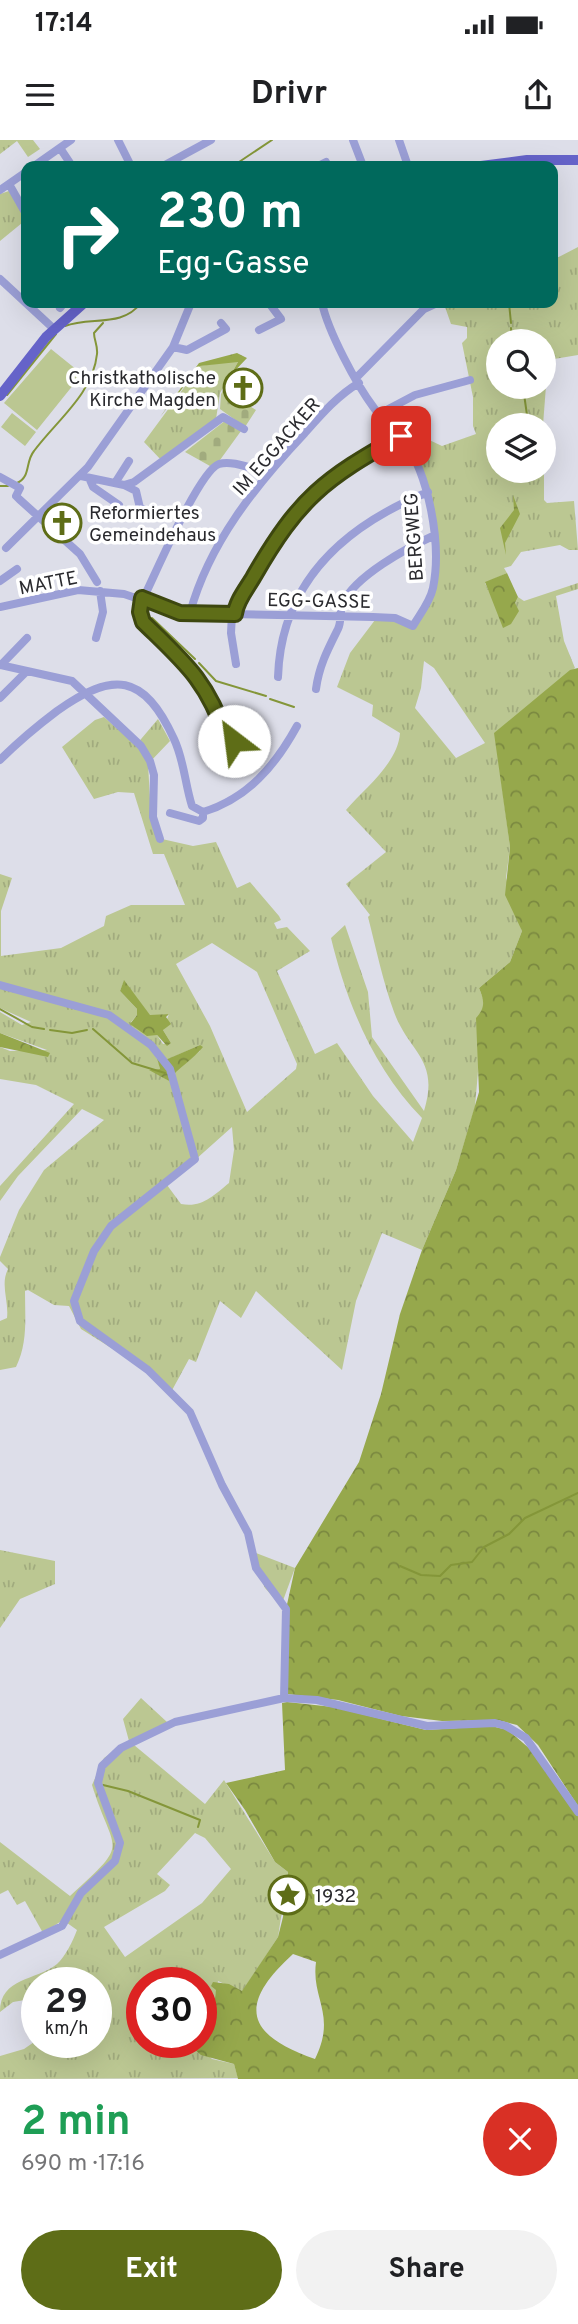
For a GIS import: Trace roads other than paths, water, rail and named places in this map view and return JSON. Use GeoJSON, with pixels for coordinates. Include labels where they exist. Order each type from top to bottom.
{"type":"FeatureCollection","features":[{"type":"Feature","properties":{"kind":"main road"},"geometry":{"type":"LineString","coordinates":[[537,161],[578,160]]}},
{"type":"Feature","properties":{"kind":"main road"},"geometry":{"type":"LineString","coordinates":[[0,396],[54,329],[78,308]]}},
{"type":"Feature","properties":{"kind":"street"},"geometry":{"type":"LineString","coordinates":[[41,161],[72,140]]}},
{"type":"Feature","properties":{"kind":"street"},"geometry":{"type":"LineString","coordinates":[[172,161],[211,140]]}},
{"type":"Feature","properties":{"kind":"street"},"geometry":{"type":"LineString","coordinates":[[353,140],[361,161]]}},
{"type":"Feature","properties":{"kind":"street"},"geometry":{"type":"LineString","coordinates":[[399,140],[406,161]]}},
{"type":"Feature","properties":{"kind":"street"},"geometry":{"type":"LineString","coordinates":[[121,142],[129,161]]}},
{"type":"Feature","properties":{"kind":"street"},"geometry":{"type":"LineString","coordinates":[[60,148],[69,161]]}},
{"type":"Feature","properties":{"kind":"street"},"geometry":{"type":"LineString","coordinates":[[0,190],[21,176]]}},
{"type":"Feature","properties":{"kind":"street"},"geometry":{"type":"LineString","coordinates":[[9,184],[21,205]]}},
{"type":"Feature","properties":{"kind":"street"},"geometry":{"type":"LineString","coordinates":[[0,279],[21,298]]}},
{"type":"Feature","properties":{"kind":"street"},"geometry":{"type":"LineString","coordinates":[[31,308],[54,329]]}},
{"type":"Feature","properties":{"kind":"street"},"geometry":{"type":"LineString","coordinates":[[86,478],[173,347],[189,308]]}},
{"type":"Feature","properties":{"kind":"street"},"geometry":{"type":"LineString","coordinates":[[259,330],[281,319],[273,308]]}},
{"type":"Feature","properties":{"kind":"street","name":"BERGWEG"},"geometry":{"type":"LineString","coordinates":[[322,308],[327,323],[358,380],[379,414],[401,436],[422,474],[428,492],[433,587],[413,626]]}},
{"type":"Feature","properties":{"kind":"street","name":"IM EGGACKER"},"geometry":{"type":"LineString","coordinates":[[190,613],[220,543],[266,477],[324,413],[427,308]]}},
{"type":"Feature","properties":{"kind":"street"},"geometry":{"type":"LineString","coordinates":[[173,347],[187,350],[226,329],[220,323]]}},
{"type":"Feature","properties":{"kind":"street"},"geometry":{"type":"LineString","coordinates":[[379,414],[415,395],[470,380]]}},
{"type":"Feature","properties":{"kind":"street"},"geometry":{"type":"LineString","coordinates":[[119,484],[144,477],[223,417],[244,429]]}},
{"type":"Feature","properties":{"kind":"street"},"geometry":{"type":"LineString","coordinates":[[236,664],[230,633],[233,614],[290,517],[320,486],[349,464],[401,436]]}},
{"type":"Feature","properties":{"kind":"street"},"geometry":{"type":"LineString","coordinates":[[119,484],[130,461]]}},
{"type":"Feature","properties":{"kind":"street"},"geometry":{"type":"LineString","coordinates":[[256,719],[239,738],[230,741],[214,704],[190,666],[143,622],[140,612],[142,598],[198,488],[212,469],[221,463],[232,464],[262,471],[266,477]]}},
{"type":"Feature","properties":{"kind":"street"},"geometry":{"type":"LineString","coordinates":[[0,477],[17,486],[16,496],[80,554],[98,586],[103,612],[96,638]]}},
{"type":"Feature","properties":{"kind":"street"},"geometry":{"type":"LineString","coordinates":[[86,478],[93,487],[119,505]]}},
{"type":"Feature","properties":{"kind":"street"},"geometry":{"type":"LineString","coordinates":[[6,548],[67,485],[86,478],[119,484],[136,491],[140,508],[146,510]]}},
{"type":"Feature","properties":{"kind":"street"},"geometry":{"type":"LineString","coordinates":[[278,677],[281,642],[304,584],[319,562],[374,518],[428,492]]}},
{"type":"Feature","properties":{"kind":"street"},"geometry":{"type":"LineString","coordinates":[[316,689],[325,652],[338,629],[344,601],[353,590],[406,549],[432,536]]}},
{"type":"Feature","properties":{"kind":"street"},"geometry":{"type":"LineString","coordinates":[[0,582],[17,569]]}},
{"type":"Feature","properties":{"kind":"street","name":"MATTE"},"geometry":{"type":"LineString","coordinates":[[0,607],[98,586],[142,598]]}},
{"type":"Feature","properties":{"kind":"street","name":"EGG-GASSE"},"geometry":{"type":"LineString","coordinates":[[142,598],[166,610],[190,613],[395,618],[413,626]]}},
{"type":"Feature","properties":{"kind":"street"},"geometry":{"type":"LineString","coordinates":[[1,665],[27,638]]}},
{"type":"Feature","properties":{"kind":"street"},"geometry":{"type":"LineString","coordinates":[[1,665],[62,677],[84,692],[141,746],[154,775],[153,817],[160,839]]}},
{"type":"Feature","properties":{"kind":"street"},"geometry":{"type":"LineString","coordinates":[[0,698],[26,671]]}},
{"type":"Feature","properties":{"kind":"street"},"geometry":{"type":"LineString","coordinates":[[0,760],[36,727],[84,692],[101,685],[126,686],[143,693],[151,701],[181,756],[192,806],[204,812]]}},
{"type":"Feature","properties":{"kind":"street"},"geometry":{"type":"LineString","coordinates":[[204,812],[241,794],[258,781],[281,755],[297,726]]}},
{"type":"Feature","properties":{"kind":"street"},"geometry":{"type":"LineString","coordinates":[[170,813],[199,821],[204,812]]}},
{"type":"Feature","properties":{"kind":"street"},"geometry":{"type":"LineString","coordinates":[[0,985],[109,1015],[158,1051],[170,1069],[195,1159],[117,1220],[102,1238],[74,1301],[80,1321],[148,1370],[184,1405],[250,1540],[253,1560],[260,1576],[286,1609],[284,1698]]}},
{"type":"Feature","properties":{"kind":"street"},"geometry":{"type":"LineString","coordinates":[[0,1955],[62,1926],[80,1893],[104,1873],[118,1855],[118,1834],[98,1783],[102,1766],[110,1755],[176,1722],[284,1698],[317,1700],[427,1726],[506,1726],[526,1738],[578,1812]]}},
{"type":"Feature","properties":{"kind":"waterway"},"geometry":{"type":"LineString","coordinates":[[240,161],[272,140]]}},
{"type":"Feature","properties":{"kind":"waterway"},"geometry":{"type":"LineString","coordinates":[[65,326],[115,319],[136,308]]}},
{"type":"Feature","properties":{"kind":"waterway"},"geometry":{"type":"LineString","coordinates":[[510,308],[511,323]]}},
{"type":"Feature","properties":{"kind":"waterway"},"geometry":{"type":"LineString","coordinates":[[17,483],[24,477],[34,451],[89,382],[97,354],[94,333],[103,323]]}},
{"type":"Feature","properties":{"kind":"waterway"},"geometry":{"type":"LineString","coordinates":[[7,395],[56,334]]}},
{"type":"Feature","properties":{"kind":"waterway"},"geometry":{"type":"LineString","coordinates":[[525,399],[527,413]]}},
{"type":"Feature","properties":{"kind":"waterway"},"geometry":{"type":"LineString","coordinates":[[0,486],[8,486]]}},
{"type":"Feature","properties":{"kind":"waterway"},"geometry":{"type":"LineString","coordinates":[[152,618],[195,659]]}},
{"type":"Feature","properties":{"kind":"waterway"},"geometry":{"type":"LineString","coordinates":[[199,663],[216,681],[266,696]]}},
{"type":"Feature","properties":{"kind":"waterway"},"geometry":{"type":"LineString","coordinates":[[270,699],[294,707]]}},
{"type":"Feature","properties":{"kind":"waterway"},"geometry":{"type":"LineString","coordinates":[[0,1009],[32,1027],[44,1029]]}},
{"type":"Feature","properties":{"kind":"waterway"},"geometry":{"type":"LineString","coordinates":[[93,1029],[132,1063],[165,1073]]}},
{"type":"Feature","properties":{"kind":"waterway"},"geometry":{"type":"LineString","coordinates":[[50,1030],[72,1033],[87,1030]]}},
{"type":"Feature","properties":{"kind":"waterway"},"geometry":{"type":"LineString","coordinates":[[400,1566],[421,1575],[440,1576],[451,1565],[472,1562],[484,1547],[509,1534],[525,1518],[578,1493]]}},
{"type":"Feature","properties":{"kind":"waterway"},"geometry":{"type":"LineString","coordinates":[[103,1785],[128,1791],[200,1820],[198,1827]]}},
{"type":"Feature","properties":{"kind":"place","name":"Christkatholische Kirche Magden"},"geometry":{"type":"Point","coordinates":[243,388]}},
{"type":"Feature","properties":{"kind":"place","name":"Reformiertes Gemeindehaus"},"geometry":{"type":"Point","coordinates":[62,523]}},
{"type":"Feature","properties":{"kind":"place","name":"1932"},"geometry":{"type":"Point","coordinates":[288,1895]}}]}
